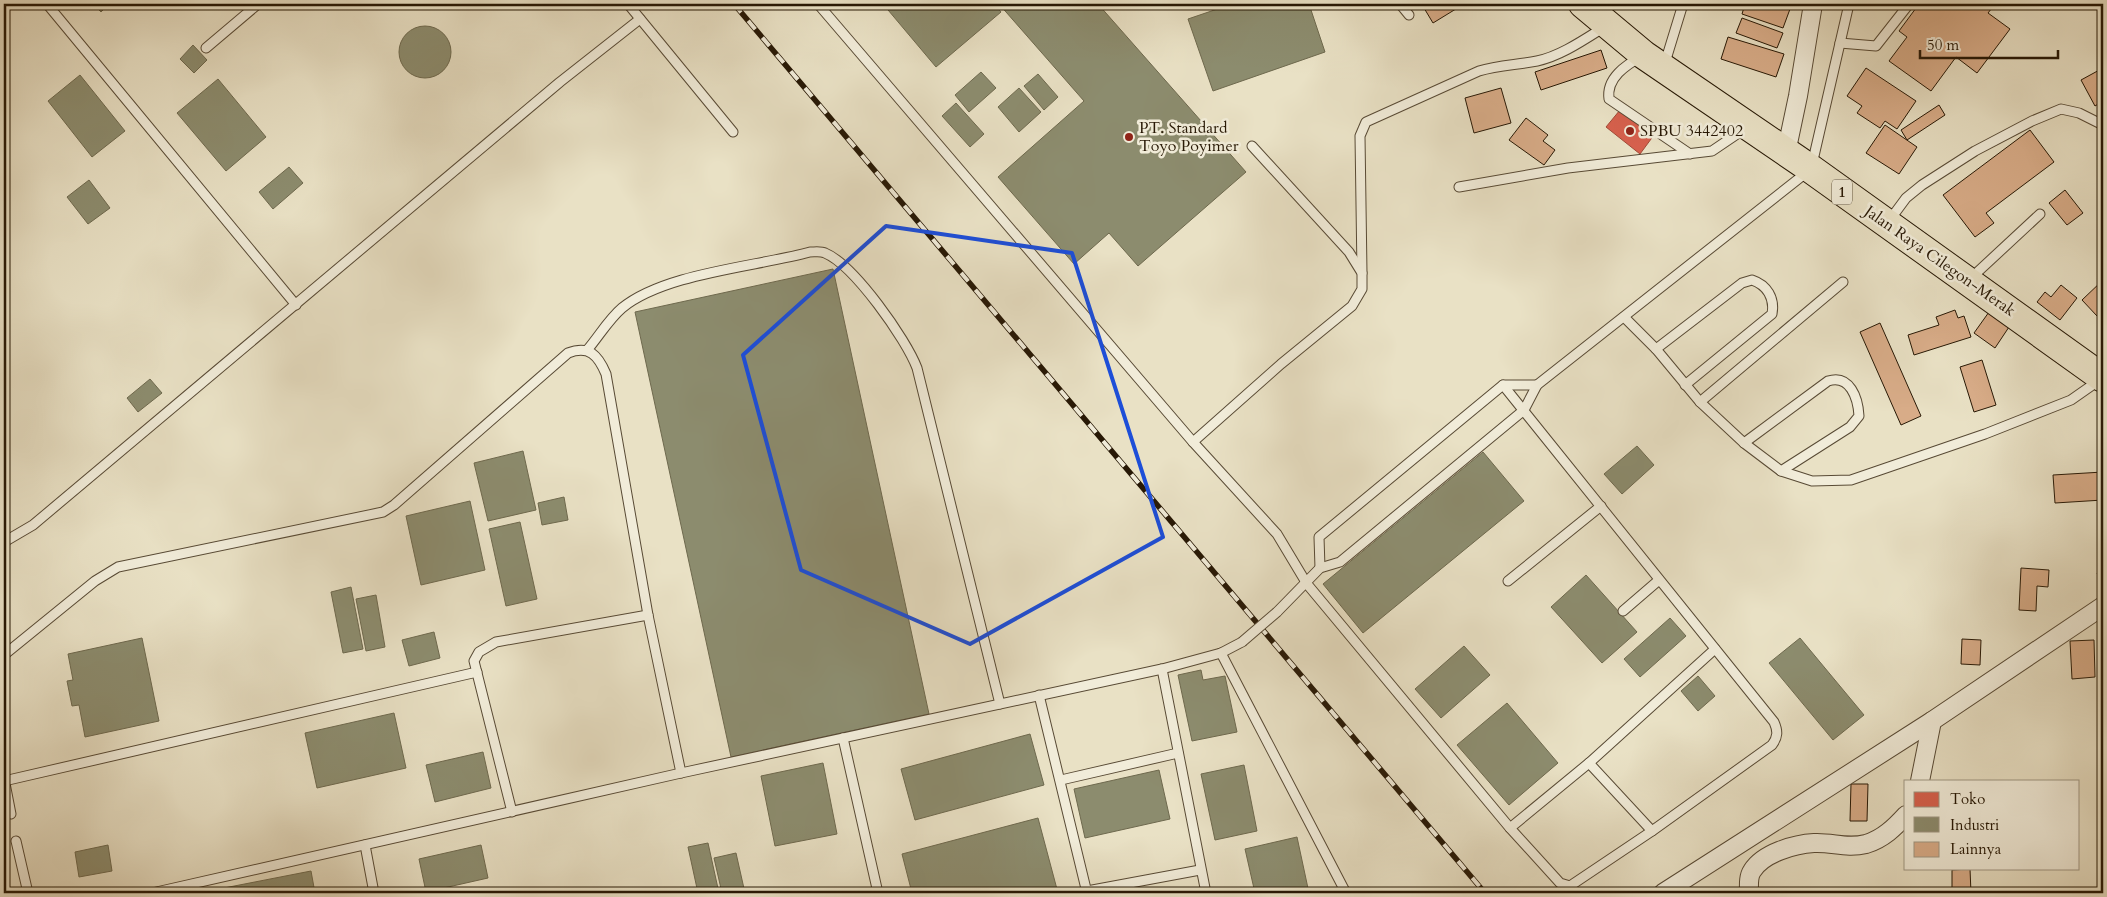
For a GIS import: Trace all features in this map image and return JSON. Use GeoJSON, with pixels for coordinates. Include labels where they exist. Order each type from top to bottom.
{"type":"FeatureCollection","features":[{"type":"Feature","properties":{"kind":"highway","name":"Jalan Raya Cilegon-Merak"},"geometry":{"type":"LineString","coordinates":[[1583,4],[1653,62],[1746,127],[1811,169],[2103,378]]}},
{"type":"Feature","properties":{"kind":"street"},"geometry":{"type":"LineString","coordinates":[[1786,153],[1798,96],[1813,4]]}},
{"type":"Feature","properties":{"kind":"street"},"geometry":{"type":"LineString","coordinates":[[1663,893],[1932,722],[2103,606]]}},
{"type":"Feature","properties":{"kind":"street"},"geometry":{"type":"LineString","coordinates":[[1920,780],[1932,722]]}},
{"type":"Feature","properties":{"kind":"street"},"geometry":{"type":"LineString","coordinates":[[1749,893],[1752,871],[1760,863],[1776,853],[1814,843],[1848,848],[1868,844],[1886,835],[1904,817]]}},
{"type":"Feature","properties":{"kind":"lane"},"geometry":{"type":"LineString","coordinates":[[47,4],[296,305]]}},
{"type":"Feature","properties":{"kind":"lane"},"geometry":{"type":"LineString","coordinates":[[206,48],[258,4]]}},
{"type":"Feature","properties":{"kind":"lane"},"geometry":{"type":"LineString","coordinates":[[628,4],[732,132]]}},
{"type":"Feature","properties":{"kind":"lane"},"geometry":{"type":"LineString","coordinates":[[818,4],[1193,442],[1277,534],[1307,584],[1510,828],[1560,883],[1570,886],[1652,831],[1772,745],[1777,738],[1777,729],[1774,722],[1503,385]]}},
{"type":"Feature","properties":{"kind":"lane"},"geometry":{"type":"LineString","coordinates":[[1400,4],[1409,15]]}},
{"type":"Feature","properties":{"kind":"lane"},"geometry":{"type":"LineString","coordinates":[[1683,4],[1653,62],[1620,71],[1610,88],[1609,98],[1690,154]]}},
{"type":"Feature","properties":{"kind":"lane"},"geometry":{"type":"LineString","coordinates":[[152,893],[681,773],[1162,669],[1221,653],[1242,642],[1307,584],[1320,568],[1340,562],[1524,410],[1537,385],[1811,169],[1849,4]]}},
{"type":"Feature","properties":{"kind":"lane"},"geometry":{"type":"LineString","coordinates":[[1840,42],[1876,46],[1909,4]]}},
{"type":"Feature","properties":{"kind":"lane"},"geometry":{"type":"LineString","coordinates":[[4,542],[34,525],[560,82],[640,18]]}},
{"type":"Feature","properties":{"kind":"lane"},"geometry":{"type":"LineString","coordinates":[[1193,442],[1281,364],[1352,306],[1362,290],[1360,136],[1366,122],[1479,71],[1499,65],[1538,61],[1571,46],[1608,25]]}},
{"type":"Feature","properties":{"kind":"lane"},"geometry":{"type":"LineString","coordinates":[[1888,224],[1906,198],[1922,184],[1975,151],[2032,121],[2061,109],[2079,113],[2103,125]]}},
{"type":"Feature","properties":{"kind":"lane"},"geometry":{"type":"LineString","coordinates":[[1459,186],[1568,168],[1712,152],[1746,127]]}},
{"type":"Feature","properties":{"kind":"lane"},"geometry":{"type":"LineString","coordinates":[[1252,146],[1349,252],[1362,273]]}},
{"type":"Feature","properties":{"kind":"lane"},"geometry":{"type":"LineString","coordinates":[[1968,281],[2040,214]]}},
{"type":"Feature","properties":{"kind":"lane"},"geometry":{"type":"LineString","coordinates":[[588,349],[621,309],[646,292],[671,283],[810,252],[824,252],[837,260],[872,297],[902,338],[917,368],[1000,704]]}},
{"type":"Feature","properties":{"kind":"lane"},"geometry":{"type":"LineString","coordinates":[[1656,349],[1742,283],[1752,280],[1763,284],[1772,300],[1772,314],[1685,385]]}},
{"type":"Feature","properties":{"kind":"lane"},"geometry":{"type":"LineString","coordinates":[[1700,402],[1843,282]]}},
{"type":"Feature","properties":{"kind":"lane"},"geometry":{"type":"LineString","coordinates":[[1624,317],[1656,349],[1700,402],[1744,443],[1781,471],[1812,481],[1851,480],[1985,434],[2071,400],[2103,378]]}},
{"type":"Feature","properties":{"kind":"lane"},"geometry":{"type":"LineString","coordinates":[[4,656],[95,581],[118,567],[383,512],[394,505],[568,354],[578,349],[588,349],[596,356],[606,374],[648,615],[681,773]]}},
{"type":"Feature","properties":{"kind":"lane"},"geometry":{"type":"LineString","coordinates":[[1744,443],[1828,381],[1836,379],[1844,381],[1854,392],[1859,416],[1850,427],[1781,471]]}},
{"type":"Feature","properties":{"kind":"lane"},"geometry":{"type":"LineString","coordinates":[[1320,568],[1319,537],[1503,385],[1537,385]]}},
{"type":"Feature","properties":{"kind":"lane"},"geometry":{"type":"LineString","coordinates":[[1508,581],[1601,506]]}},
{"type":"Feature","properties":{"kind":"lane"},"geometry":{"type":"LineString","coordinates":[[1623,611],[1660,580]]}},
{"type":"Feature","properties":{"kind":"lane"},"geometry":{"type":"LineString","coordinates":[[512,812],[474,661],[479,652],[496,642],[648,615]]}},
{"type":"Feature","properties":{"kind":"lane"},"geometry":{"type":"LineString","coordinates":[[1510,828],[1589,763],[1715,649]]}},
{"type":"Feature","properties":{"kind":"lane"},"geometry":{"type":"LineString","coordinates":[[1221,653],[1346,893]]}},
{"type":"Feature","properties":{"kind":"lane"},"geometry":{"type":"LineString","coordinates":[[1162,669],[1206,893]]}},
{"type":"Feature","properties":{"kind":"lane"},"geometry":{"type":"LineString","coordinates":[[12,814],[4,779],[477,672]]}},
{"type":"Feature","properties":{"kind":"lane"},"geometry":{"type":"LineString","coordinates":[[1039,695],[1087,892],[1200,870]]}},
{"type":"Feature","properties":{"kind":"lane"},"geometry":{"type":"LineString","coordinates":[[844,738],[878,893]]}},
{"type":"Feature","properties":{"kind":"lane"},"geometry":{"type":"LineString","coordinates":[[1061,780],[1178,753]]}},
{"type":"Feature","properties":{"kind":"lane"},"geometry":{"type":"LineString","coordinates":[[1589,763],[1652,831]]}},
{"type":"Feature","properties":{"kind":"lane"},"geometry":{"type":"LineString","coordinates":[[16,841],[28,893]]}},
{"type":"Feature","properties":{"kind":"lane"},"geometry":{"type":"LineString","coordinates":[[365,845],[374,893]]}},
{"type":"Feature","properties":{"kind":"highlighted area"},"geometry":{"type":"Polygon","coordinates":[[[886,226],[1072,253],[1163,537],[970,644],[801,570],[743,355],[886,226]]]}},
{"type":"Feature","properties":{"kind":"building: Toko","name":"SPBU 3442402"},"geometry":{"type":"Polygon","coordinates":[[[1620,110],[1654,135],[1640,154],[1606,127],[1620,110]]]}},
{"type":"Feature","properties":{"kind":"building: Industri"},"geometry":{"type":"Polygon","coordinates":[[[93,4],[109,4],[101,12],[93,4]]]}},
{"type":"Feature","properties":{"kind":"building: Industri"},"geometry":{"type":"Polygon","coordinates":[[[883,4],[994,4],[1001,12],[936,67],[883,4]]]}},
{"type":"Feature","properties":{"kind":"building: Industri","name":"PT. Standard Toyo Poyimer"},"geometry":{"type":"Polygon","coordinates":[[[999,4],[1098,4],[1246,172],[1138,266],[1109,233],[1074,264],[998,177],[1084,101],[999,4]]]}},
{"type":"Feature","properties":{"kind":"building: Industri"},"geometry":{"type":"Polygon","coordinates":[[[1232,4],[1309,4],[1325,52],[1213,91],[1188,19],[1232,4]]]}},
{"type":"Feature","properties":{"kind":"building: Industri"},"geometry":{"type":"Polygon","coordinates":[[[425,26],[435,28],[443,34],[449,42],[451,52],[449,62],[443,70],[435,76],[425,78],[415,76],[407,70],[401,62],[399,52],[401,42],[407,34],[415,28],[425,26]]]}},
{"type":"Feature","properties":{"kind":"building: Industri"},"geometry":{"type":"Polygon","coordinates":[[[193,45],[207,60],[194,73],[180,59],[193,45]]]}},
{"type":"Feature","properties":{"kind":"building: Industri"},"geometry":{"type":"Polygon","coordinates":[[[981,72],[996,88],[969,112],[955,95],[981,72]]]}},
{"type":"Feature","properties":{"kind":"building: Industri"},"geometry":{"type":"Polygon","coordinates":[[[1038,74],[1058,97],[1044,110],[1024,86],[1038,74]]]}},
{"type":"Feature","properties":{"kind":"building: Industri"},"geometry":{"type":"Polygon","coordinates":[[[80,75],[125,131],[92,157],[48,101],[80,75]]]}},
{"type":"Feature","properties":{"kind":"building: Industri"},"geometry":{"type":"Polygon","coordinates":[[[218,79],[266,137],[226,171],[177,113],[218,79]]]}},
{"type":"Feature","properties":{"kind":"building: Industri"},"geometry":{"type":"Polygon","coordinates":[[[1019,88],[1041,112],[1019,132],[998,107],[1019,88]]]}},
{"type":"Feature","properties":{"kind":"building: Industri"},"geometry":{"type":"Polygon","coordinates":[[[956,103],[984,134],[970,147],[942,116],[956,103]]]}},
{"type":"Feature","properties":{"kind":"building: Industri"},"geometry":{"type":"Polygon","coordinates":[[[289,167],[303,183],[273,209],[259,192],[289,167]]]}},
{"type":"Feature","properties":{"kind":"building: Industri"},"geometry":{"type":"Polygon","coordinates":[[[89,180],[110,208],[88,224],[67,197],[89,180]]]}},
{"type":"Feature","properties":{"kind":"building: Industri"},"geometry":{"type":"Polygon","coordinates":[[[833,269],[929,714],[731,757],[635,312],[833,269]]]}},
{"type":"Feature","properties":{"kind":"building: Industri"},"geometry":{"type":"Polygon","coordinates":[[[150,379],[162,393],[138,412],[127,398],[150,379]]]}},
{"type":"Feature","properties":{"kind":"building: Industri"},"geometry":{"type":"Polygon","coordinates":[[[1637,446],[1654,465],[1622,494],[1604,474],[1637,446]]]}},
{"type":"Feature","properties":{"kind":"building: Industri"},"geometry":{"type":"Polygon","coordinates":[[[523,451],[536,510],[488,521],[474,463],[523,451]]]}},
{"type":"Feature","properties":{"kind":"building: Industri"},"geometry":{"type":"Polygon","coordinates":[[[1483,452],[1524,501],[1363,633],[1323,584],[1483,452]]]}},
{"type":"Feature","properties":{"kind":"building: Industri"},"geometry":{"type":"Polygon","coordinates":[[[564,497],[568,520],[542,525],[538,503],[564,497]]]}},
{"type":"Feature","properties":{"kind":"building: Industri"},"geometry":{"type":"Polygon","coordinates":[[[470,501],[485,570],[421,585],[406,516],[470,501]]]}},
{"type":"Feature","properties":{"kind":"building: Industri"},"geometry":{"type":"Polygon","coordinates":[[[520,522],[537,599],[506,606],[489,529],[520,522]]]}},
{"type":"Feature","properties":{"kind":"building: Industri"},"geometry":{"type":"Polygon","coordinates":[[[1586,575],[1637,632],[1602,663],[1551,607],[1586,575]]]}},
{"type":"Feature","properties":{"kind":"building: Industri"},"geometry":{"type":"Polygon","coordinates":[[[351,587],[363,649],[343,653],[331,592],[351,587]]]}},
{"type":"Feature","properties":{"kind":"building: Industri"},"geometry":{"type":"Polygon","coordinates":[[[376,595],[385,647],[366,651],[356,599],[376,595]]]}},
{"type":"Feature","properties":{"kind":"building: Industri"},"geometry":{"type":"Polygon","coordinates":[[[1670,618],[1686,636],[1640,677],[1624,659],[1670,618]]]}},
{"type":"Feature","properties":{"kind":"building: Industri"},"geometry":{"type":"Polygon","coordinates":[[[434,632],[440,658],[409,666],[402,640],[434,632]]]}},
{"type":"Feature","properties":{"kind":"building: Industri"},"geometry":{"type":"Polygon","coordinates":[[[142,638],[159,721],[85,737],[79,705],[72,706],[67,681],[73,680],[68,654],[142,638]]]}},
{"type":"Feature","properties":{"kind":"building: Industri"},"geometry":{"type":"Polygon","coordinates":[[[1800,638],[1864,715],[1833,740],[1769,663],[1800,638]]]}},
{"type":"Feature","properties":{"kind":"building: Industri"},"geometry":{"type":"Polygon","coordinates":[[[1464,646],[1490,675],[1441,718],[1415,689],[1464,646]]]}},
{"type":"Feature","properties":{"kind":"building: Industri"},"geometry":{"type":"Polygon","coordinates":[[[1201,670],[1203,680],[1225,676],[1237,732],[1192,741],[1178,675],[1201,670]]]}},
{"type":"Feature","properties":{"kind":"building: Industri"},"geometry":{"type":"Polygon","coordinates":[[[1698,676],[1715,696],[1698,711],[1681,691],[1698,676]]]}},
{"type":"Feature","properties":{"kind":"building: Industri"},"geometry":{"type":"Polygon","coordinates":[[[1507,703],[1558,763],[1509,805],[1457,745],[1507,703]]]}},
{"type":"Feature","properties":{"kind":"building: Industri"},"geometry":{"type":"Polygon","coordinates":[[[394,713],[406,768],[317,788],[305,733],[394,713]]]}},
{"type":"Feature","properties":{"kind":"building: Industri"},"geometry":{"type":"Polygon","coordinates":[[[1030,734],[1044,785],[915,820],[901,769],[1030,734]]]}},
{"type":"Feature","properties":{"kind":"building: Industri"},"geometry":{"type":"Polygon","coordinates":[[[483,752],[491,788],[435,802],[426,765],[483,752]]]}},
{"type":"Feature","properties":{"kind":"building: Industri"},"geometry":{"type":"Polygon","coordinates":[[[823,763],[837,834],[775,846],[761,776],[823,763]]]}},
{"type":"Feature","properties":{"kind":"building: Industri"},"geometry":{"type":"Polygon","coordinates":[[[1244,765],[1257,831],[1215,840],[1201,774],[1244,765]]]}},
{"type":"Feature","properties":{"kind":"building: Industri"},"geometry":{"type":"Polygon","coordinates":[[[1159,770],[1170,819],[1085,838],[1074,789],[1159,770]]]}},
{"type":"Feature","properties":{"kind":"building: Industri"},"geometry":{"type":"Polygon","coordinates":[[[1038,818],[1058,893],[912,893],[902,854],[1038,818]]]}},
{"type":"Feature","properties":{"kind":"building: Industri"},"geometry":{"type":"Polygon","coordinates":[[[1297,837],[1309,893],[1255,893],[1245,849],[1297,837]]]}},
{"type":"Feature","properties":{"kind":"building: Industri"},"geometry":{"type":"Polygon","coordinates":[[[708,843],[719,893],[698,893],[688,847],[708,843]]]}},
{"type":"Feature","properties":{"kind":"building: Industri"},"geometry":{"type":"Polygon","coordinates":[[[108,845],[112,871],[79,877],[75,852],[108,845]]]}},
{"type":"Feature","properties":{"kind":"building: Industri"},"geometry":{"type":"Polygon","coordinates":[[[481,845],[488,878],[426,892],[419,859],[481,845]]]}},
{"type":"Feature","properties":{"kind":"building: Industri"},"geometry":{"type":"Polygon","coordinates":[[[736,853],[745,893],[722,893],[714,858],[736,853]]]}},
{"type":"Feature","properties":{"kind":"building: Industri"},"geometry":{"type":"Polygon","coordinates":[[[311,871],[315,893],[220,893],[219,889],[311,871]]]}},
{"type":"Feature","properties":{"kind":"building: Lainnya"},"geometry":{"type":"Polygon","coordinates":[[[1432,4],[1464,4],[1433,23],[1424,8],[1432,4]]]}},
{"type":"Feature","properties":{"kind":"building: Lainnya"},"geometry":{"type":"Polygon","coordinates":[[[1745,4],[1775,4],[1790,9],[1783,28],[1742,14],[1745,4]]]}},
{"type":"Feature","properties":{"kind":"building: Lainnya"},"geometry":{"type":"Polygon","coordinates":[[[1919,4],[1995,4],[1988,13],[2010,29],[1977,73],[1956,57],[1931,91],[1889,61],[1907,37],[1899,31],[1919,4]]]}},
{"type":"Feature","properties":{"kind":"building: Lainnya"},"geometry":{"type":"Polygon","coordinates":[[[1742,18],[1783,33],[1777,48],[1736,33],[1742,18]]]}},
{"type":"Feature","properties":{"kind":"building: Lainnya"},"geometry":{"type":"Polygon","coordinates":[[[1728,37],[1784,54],[1776,77],[1721,59],[1728,37]]]}},
{"type":"Feature","properties":{"kind":"building: Lainnya"},"geometry":{"type":"Polygon","coordinates":[[[1601,50],[1607,68],[1541,90],[1535,72],[1601,50]]]}},
{"type":"Feature","properties":{"kind":"building: Lainnya"},"geometry":{"type":"Polygon","coordinates":[[[1866,68],[1916,101],[1897,129],[1885,121],[1880,128],[1857,113],[1862,106],[1847,96],[1866,68]]]}},
{"type":"Feature","properties":{"kind":"building: Lainnya"},"geometry":{"type":"Polygon","coordinates":[[[2103,68],[2103,101],[2095,106],[2081,80],[2103,68]]]}},
{"type":"Feature","properties":{"kind":"building: Lainnya"},"geometry":{"type":"Polygon","coordinates":[[[1501,88],[1511,123],[1474,133],[1465,98],[1501,88]]]}},
{"type":"Feature","properties":{"kind":"building: Lainnya"},"geometry":{"type":"Polygon","coordinates":[[[1939,105],[1945,115],[1907,140],[1901,130],[1939,105]]]}},
{"type":"Feature","properties":{"kind":"building: Lainnya"},"geometry":{"type":"Polygon","coordinates":[[[1526,118],[1548,135],[1543,141],[1555,150],[1544,165],[1509,140],[1526,118]]]}},
{"type":"Feature","properties":{"kind":"building: Lainnya"},"geometry":{"type":"Polygon","coordinates":[[[1885,125],[1917,147],[1899,174],[1866,153],[1885,125]]]}},
{"type":"Feature","properties":{"kind":"building: Lainnya"},"geometry":{"type":"Polygon","coordinates":[[[2030,130],[2054,162],[1986,213],[1994,223],[1975,237],[1943,195],[2030,130]]]}},
{"type":"Feature","properties":{"kind":"building: Lainnya"},"geometry":{"type":"Polygon","coordinates":[[[2065,190],[2083,213],[2067,225],[2049,203],[2065,190]]]}},
{"type":"Feature","properties":{"kind":"building: Lainnya"},"geometry":{"type":"Polygon","coordinates":[[[2103,280],[2103,310],[2097,316],[2082,300],[2103,280]]]}},
{"type":"Feature","properties":{"kind":"building: Lainnya"},"geometry":{"type":"Polygon","coordinates":[[[2061,285],[2077,298],[2060,320],[2037,302],[2045,292],[2051,297],[2061,285]]]}},
{"type":"Feature","properties":{"kind":"building: Lainnya"},"geometry":{"type":"Polygon","coordinates":[[[1955,310],[1958,318],[1964,316],[1971,337],[1914,355],[1908,335],[1939,325],[1936,317],[1955,310]]]}},
{"type":"Feature","properties":{"kind":"building: Lainnya"},"geometry":{"type":"Polygon","coordinates":[[[1989,312],[2009,327],[1995,348],[1974,333],[1989,312]]]}},
{"type":"Feature","properties":{"kind":"building: Lainnya"},"geometry":{"type":"Polygon","coordinates":[[[1880,323],[1921,416],[1901,425],[1860,332],[1880,323]]]}},
{"type":"Feature","properties":{"kind":"building: Lainnya"},"geometry":{"type":"Polygon","coordinates":[[[1982,360],[1996,405],[1974,412],[1960,367],[1982,360]]]}},
{"type":"Feature","properties":{"kind":"building: Lainnya"},"geometry":{"type":"Polygon","coordinates":[[[2103,472],[2103,500],[2055,503],[2053,475],[2103,472]]]}},
{"type":"Feature","properties":{"kind":"building: Lainnya"},"geometry":{"type":"Polygon","coordinates":[[[2021,568],[2049,570],[2048,587],[2037,586],[2036,611],[2019,610],[2021,568]]]}},
{"type":"Feature","properties":{"kind":"building: Lainnya"},"geometry":{"type":"Polygon","coordinates":[[[2103,569],[2103,581],[2102,582],[2097,573],[2103,569]]]}},
{"type":"Feature","properties":{"kind":"building: Lainnya"},"geometry":{"type":"Polygon","coordinates":[[[1962,639],[1981,640],[1980,665],[1961,664],[1962,639]]]}},
{"type":"Feature","properties":{"kind":"building: Lainnya"},"geometry":{"type":"Polygon","coordinates":[[[2094,640],[2095,677],[2072,679],[2070,641],[2094,640]]]}},
{"type":"Feature","properties":{"kind":"building: Lainnya"},"geometry":{"type":"Polygon","coordinates":[[[1851,784],[1868,784],[1867,821],[1850,821],[1851,784]]]}},
{"type":"Feature","properties":{"kind":"building: Lainnya"},"geometry":{"type":"Polygon","coordinates":[[[1952,870],[1970,870],[1971,893],[1952,893],[1952,870]]]}},
{"type":"Feature","properties":{"kind":"railway"},"geometry":{"type":"LineString","coordinates":[[734,4],[1485,893]]}},
{"type":"Feature","properties":{"kind":"place","name":"SPBU 3442402"},"geometry":{"type":"Point","coordinates":[1630,131]}},
{"type":"Feature","properties":{"kind":"place","name":"PT. Standard Toyo Poyimer"},"geometry":{"type":"Point","coordinates":[1129,137]}}]}
